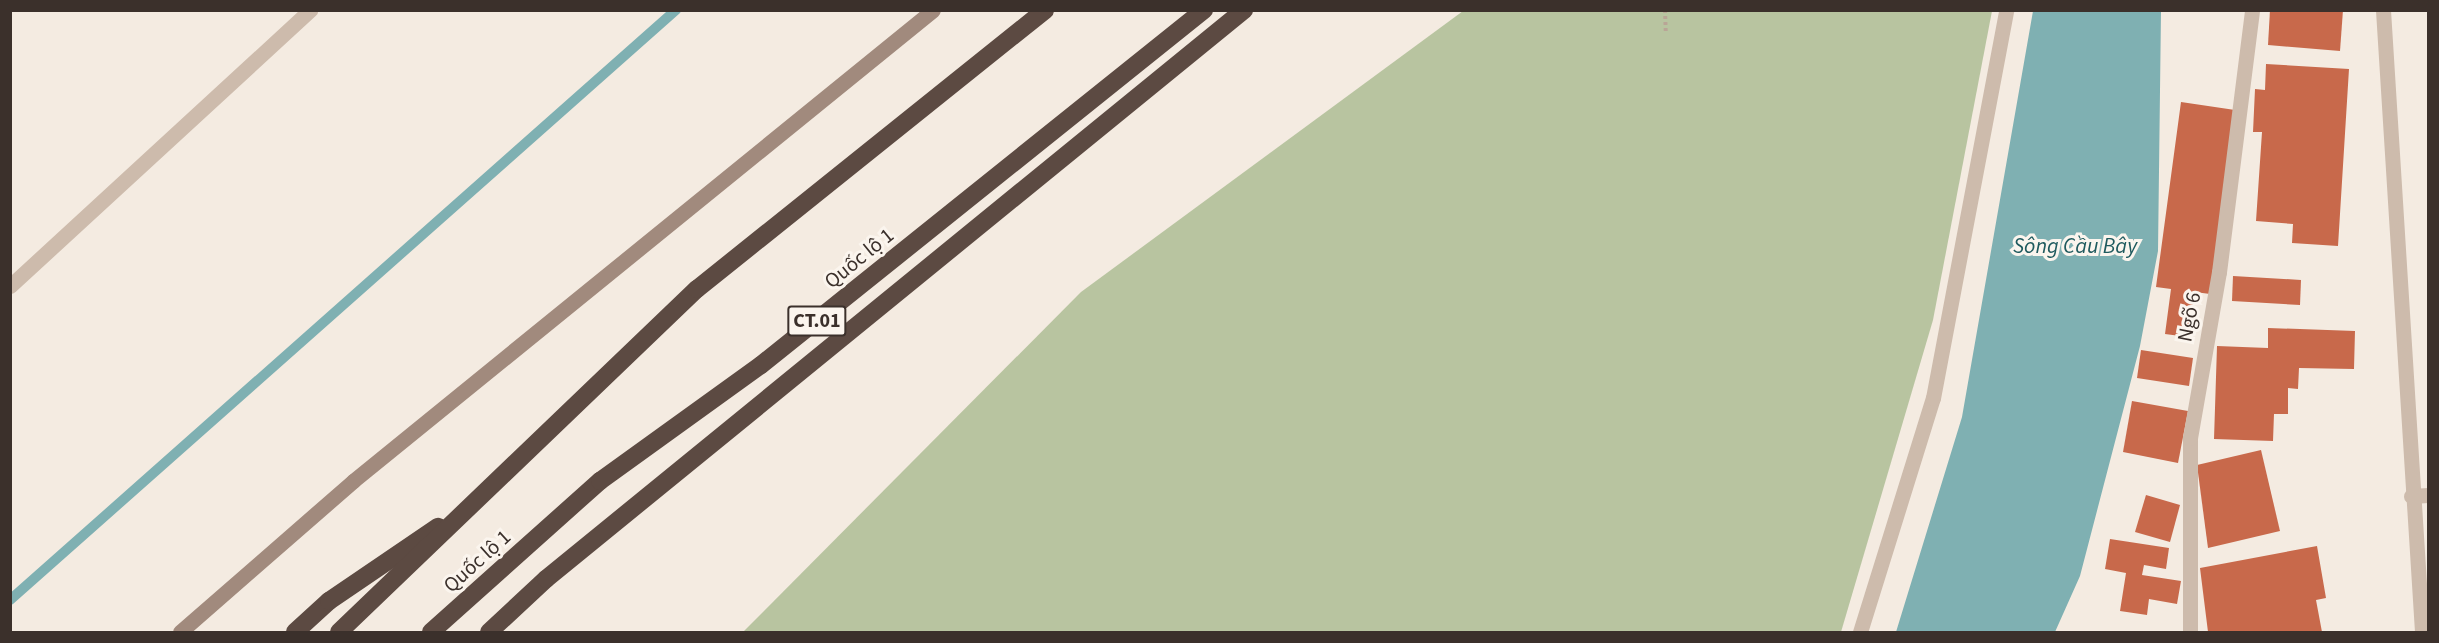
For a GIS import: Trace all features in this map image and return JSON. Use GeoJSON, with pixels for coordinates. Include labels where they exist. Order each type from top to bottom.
{"type":"FeatureCollection","features":[{"type":"Feature","properties":{"kind":"highway","name":"Quốc lộ 1"},"geometry":{"type":"LineString","coordinates":[[339,633],[697,289],[1045,10]]}},
{"type":"Feature","properties":{"kind":"highway","name":"Quốc lộ 1"},"geometry":{"type":"LineString","coordinates":[[431,633],[600,482],[761,365],[1204,10]]}},
{"type":"Feature","properties":{"kind":"highway"},"geometry":{"type":"LineString","coordinates":[[489,633],[546,579],[1244,10]]}},
{"type":"Feature","properties":{"kind":"highway"},"geometry":{"type":"LineString","coordinates":[[295,633],[329,601],[482,498]]}},
{"type":"Feature","properties":{"kind":"main road"},"geometry":{"type":"LineString","coordinates":[[180,633],[353,481],[933,10]]}},
{"type":"Feature","properties":{"kind":"street"},"geometry":{"type":"LineString","coordinates":[[10,286],[310,10]]}},
{"type":"Feature","properties":{"kind":"street"},"geometry":{"type":"LineString","coordinates":[[1860,633],[1933,398],[2006,10]]}},
{"type":"Feature","properties":{"kind":"street","name":"Ngõ 6"},"geometry":{"type":"LineString","coordinates":[[2190,633],[2190,438],[2219,272],[2252,10]]}},
{"type":"Feature","properties":{"kind":"street"},"geometry":{"type":"LineString","coordinates":[[2383,10],[2411,496],[2422,633]]}},
{"type":"Feature","properties":{"kind":"street"},"geometry":{"type":"LineString","coordinates":[[2411,496],[2428,495]]}},
{"type":"Feature","properties":{"kind":"path"},"geometry":{"type":"LineString","coordinates":[[1665,10],[1665,33]]}},
{"type":"Feature","properties":{"kind":"green space"},"geometry":{"type":"Polygon","coordinates":[[[1463,11],[1992,11],[1933,320],[1841,632],[743,632],[1081,292],[1463,11]]]}},
{"type":"Feature","properties":{"kind":"water","name":"Sông Cầu Bây"},"geometry":{"type":"Polygon","coordinates":[[[2033,11],[2161,11],[2158,251],[2140,346],[2080,576],[2055,632],[1896,632],[1962,417],[2033,11]]]}},
{"type":"Feature","properties":{"kind":"building"},"geometry":{"type":"Polygon","coordinates":[[[2270,10],[2343,10],[2340,51],[2268,45],[2270,10]]]}},
{"type":"Feature","properties":{"kind":"building"},"geometry":{"type":"Polygon","coordinates":[[[2266,64],[2349,69],[2338,246],[2292,243],[2293,224],[2256,221],[2262,132],[2253,132],[2255,89],[2265,90],[2266,64]]]}},
{"type":"Feature","properties":{"kind":"building"},"geometry":{"type":"Polygon","coordinates":[[[2181,102],[2235,110],[2210,294],[2195,292],[2188,337],[2165,334],[2171,289],[2156,287],[2181,102]]]}},
{"type":"Feature","properties":{"kind":"building"},"geometry":{"type":"Polygon","coordinates":[[[2233,276],[2301,280],[2300,305],[2232,301],[2233,276]]]}},
{"type":"Feature","properties":{"kind":"building"},"geometry":{"type":"Polygon","coordinates":[[[2268,328],[2355,331],[2354,369],[2299,368],[2298,389],[2288,388],[2288,414],[2274,414],[2273,441],[2214,439],[2217,346],[2268,348],[2268,328]]]}},
{"type":"Feature","properties":{"kind":"building"},"geometry":{"type":"Polygon","coordinates":[[[2141,350],[2193,358],[2189,386],[2137,378],[2141,350]]]}},
{"type":"Feature","properties":{"kind":"building"},"geometry":{"type":"Polygon","coordinates":[[[2132,401],[2188,411],[2178,463],[2123,452],[2132,401]]]}},
{"type":"Feature","properties":{"kind":"building"},"geometry":{"type":"Polygon","coordinates":[[[2261,450],[2280,531],[2208,548],[2197,465],[2261,450]]]}},
{"type":"Feature","properties":{"kind":"building"},"geometry":{"type":"Polygon","coordinates":[[[2146,495],[2180,505],[2170,542],[2135,532],[2146,495]]]}},
{"type":"Feature","properties":{"kind":"building"},"geometry":{"type":"Polygon","coordinates":[[[2110,539],[2169,548],[2166,569],[2144,565],[2142,575],[2181,581],[2177,604],[2149,599],[2147,615],[2120,611],[2126,573],[2105,569],[2110,539]]]}},
{"type":"Feature","properties":{"kind":"building"},"geometry":{"type":"Polygon","coordinates":[[[2317,546],[2326,598],[2316,600],[2322,632],[2208,632],[2200,568],[2317,546]]]}},
{"type":"Feature","properties":{"kind":"waterway"},"geometry":{"type":"LineString","coordinates":[[10,600],[676,10]]}}]}
